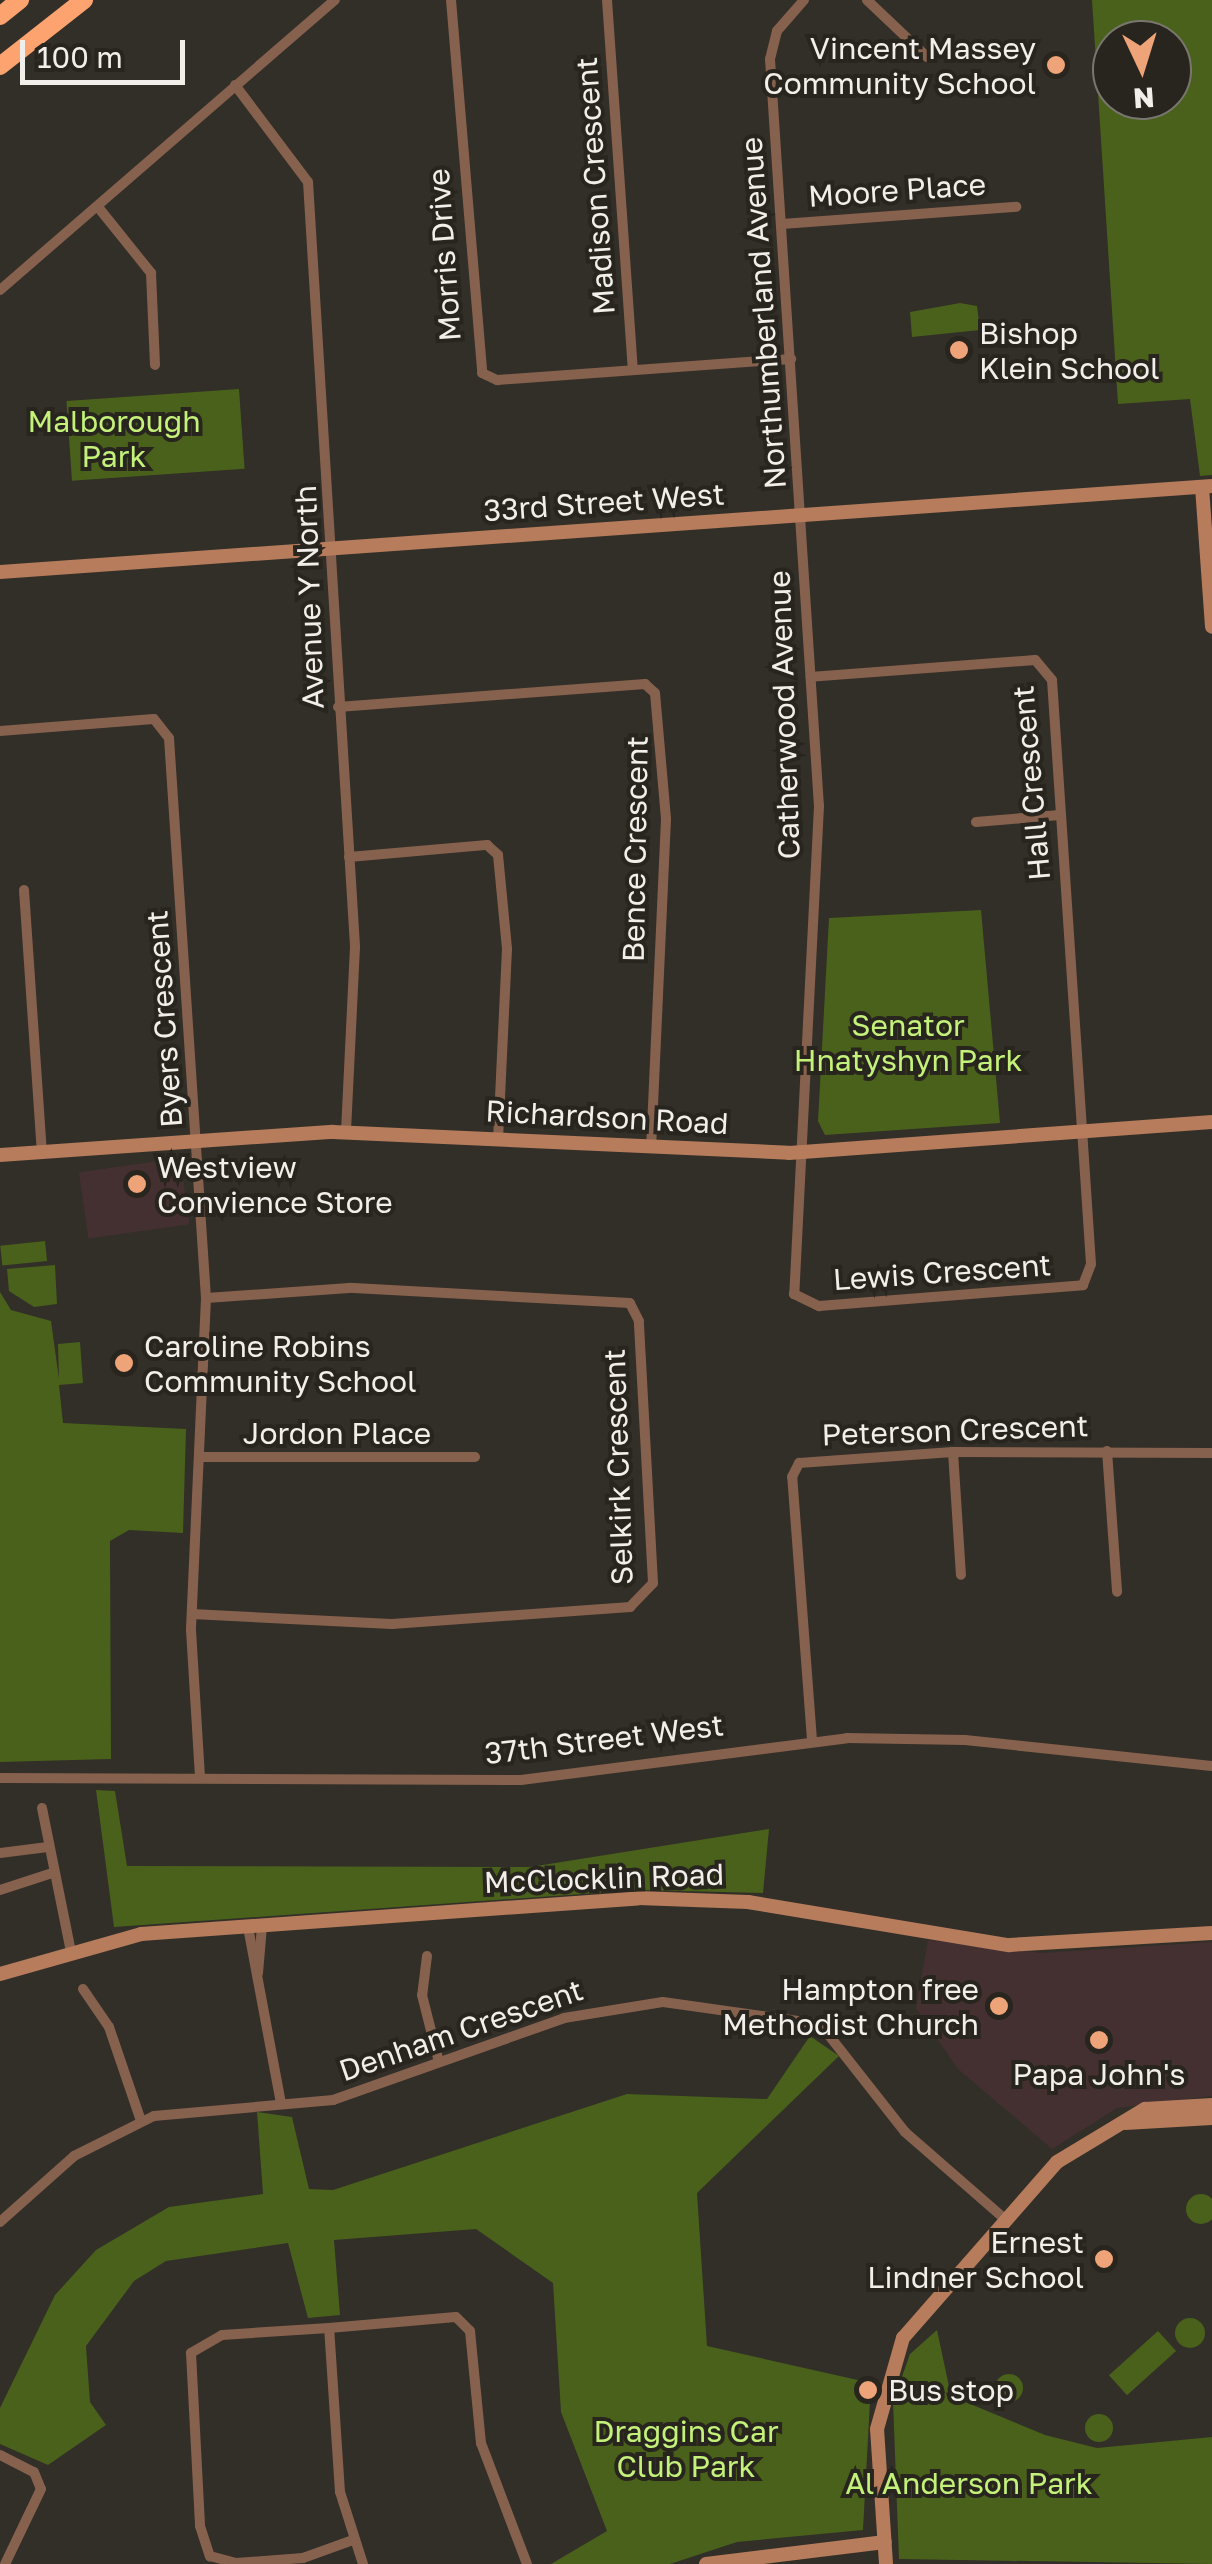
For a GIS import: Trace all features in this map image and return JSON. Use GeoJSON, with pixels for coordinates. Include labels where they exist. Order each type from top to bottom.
{"type":"FeatureCollection","features":[{"type":"Feature","properties":{"kind":"highway"},"geometry":{"type":"LineString","coordinates":[[0,16],[20,0]]}},
{"type":"Feature","properties":{"kind":"highway"},"geometry":{"type":"LineString","coordinates":[[0,66],[84,0]]}},
{"type":"Feature","properties":{"kind":"street"},"geometry":{"type":"LineString","coordinates":[[0,290],[335,0]]}},
{"type":"Feature","properties":{"kind":"street","name":"Morris Drive"},"geometry":{"type":"LineString","coordinates":[[452,0],[478,368],[496,380],[791,358]]}},
{"type":"Feature","properties":{"kind":"street","name":"Madison Crescent"},"geometry":{"type":"LineString","coordinates":[[608,0],[633,370]]}},
{"type":"Feature","properties":{"kind":"street","name":"Northumberland Avenue"},"geometry":{"type":"LineString","coordinates":[[801,516],[772,42],[804,0]]}},
{"type":"Feature","properties":{"kind":"street"},"geometry":{"type":"LineString","coordinates":[[866,0],[926,57]]}},
{"type":"Feature","properties":{"kind":"street","name":"Avenue Y North"},"geometry":{"type":"LineString","coordinates":[[235,85],[308,182],[355,960],[346,1132]]}},
{"type":"Feature","properties":{"kind":"street","name":"Moore Place"},"geometry":{"type":"LineString","coordinates":[[782,224],[1016,207]]}},
{"type":"Feature","properties":{"kind":"street"},"geometry":{"type":"LineString","coordinates":[[98,208],[151,273],[155,364]]}},
{"type":"Feature","properties":{"kind":"street"},"geometry":{"type":"LineString","coordinates":[[1207,487],[1212,626]]}},
{"type":"Feature","properties":{"kind":"street","name":"33rd Street West"},"geometry":{"type":"LineString","coordinates":[[0,572],[1207,487]]}},
{"type":"Feature","properties":{"kind":"street","name":"Catherwood Avenue"},"geometry":{"type":"LineString","coordinates":[[801,516],[818,820],[802,1152]]}},
{"type":"Feature","properties":{"kind":"street","name":"Hall Crescent"},"geometry":{"type":"LineString","coordinates":[[811,677],[1042,663],[1052,680],[1082,1132]]}},
{"type":"Feature","properties":{"kind":"street","name":"Bence Crescent"},"geometry":{"type":"LineString","coordinates":[[338,706],[645,684],[655,693],[666,819],[650,1147]]}},
{"type":"Feature","properties":{"kind":"street","name":"Byers Crescent"},"geometry":{"type":"LineString","coordinates":[[0,730],[154,719],[165,728],[206,1298],[192,1614],[200,1776]]}},
{"type":"Feature","properties":{"kind":"street"},"geometry":{"type":"LineString","coordinates":[[976,822],[1060,815]]}},
{"type":"Feature","properties":{"kind":"street"},"geometry":{"type":"LineString","coordinates":[[348,856],[487,845],[498,855],[507,949],[498,1139]]}},
{"type":"Feature","properties":{"kind":"street"},"geometry":{"type":"LineString","coordinates":[[24,890],[42,1153]]}},
{"type":"Feature","properties":{"kind":"street","name":"Richardson Road"},"geometry":{"type":"LineString","coordinates":[[0,1156],[346,1132],[802,1152],[1212,1122]]}},
{"type":"Feature","properties":{"kind":"street","name":"Lewis Crescent"},"geometry":{"type":"LineString","coordinates":[[802,1152],[794,1286],[804,1304],[819,1306],[1083,1285],[1091,1264],[1082,1132]]}},
{"type":"Feature","properties":{"kind":"street","name":"Selkirk Crescent"},"geometry":{"type":"LineString","coordinates":[[192,1614],[392,1624],[630,1607],[653,1583],[640,1321],[630,1304],[333,1288],[206,1298]]}},
{"type":"Feature","properties":{"kind":"street"},"geometry":{"type":"LineString","coordinates":[[1107,1451],[1116,1592]]}},
{"type":"Feature","properties":{"kind":"street"},"geometry":{"type":"LineString","coordinates":[[953,1452],[960,1575]]}},
{"type":"Feature","properties":{"kind":"street","name":"Peterson Crescent"},"geometry":{"type":"LineString","coordinates":[[812,1740],[795,1467],[813,1458],[953,1452],[1212,1453]]}},
{"type":"Feature","properties":{"kind":"street","name":"Jordon Place"},"geometry":{"type":"LineString","coordinates":[[200,1457],[474,1457]]}},
{"type":"Feature","properties":{"kind":"street","name":"37th Street West"},"geometry":{"type":"LineString","coordinates":[[0,1778],[521,1780],[812,1740],[964,1740],[1212,1766]]}},
{"type":"Feature","properties":{"kind":"street"},"geometry":{"type":"LineString","coordinates":[[42,1808],[52,1874],[70,1948]]}},
{"type":"Feature","properties":{"kind":"street"},"geometry":{"type":"LineString","coordinates":[[0,1852],[48,1846]]}},
{"type":"Feature","properties":{"kind":"street"},"geometry":{"type":"LineString","coordinates":[[0,1890],[52,1874]]}},
{"type":"Feature","properties":{"kind":"street","name":"McClocklin Road"},"geometry":{"type":"LineString","coordinates":[[0,1974],[70,1948],[255,1926],[684,1898],[1009,1945],[1212,1934]]}},
{"type":"Feature","properties":{"kind":"street"},"geometry":{"type":"LineString","coordinates":[[255,1926],[258,1973],[280,2104]]}},
{"type":"Feature","properties":{"kind":"street"},"geometry":{"type":"LineString","coordinates":[[428,1956],[422,1995],[439,2062]]}},
{"type":"Feature","properties":{"kind":"street"},"geometry":{"type":"LineString","coordinates":[[83,1989],[109,2027],[141,2120]]}},
{"type":"Feature","properties":{"kind":"street","name":"Denham Crescent"},"geometry":{"type":"LineString","coordinates":[[0,2222],[5,2208],[74,2156],[141,2120],[351,2095],[564,2018],[635,2004],[802,2018],[829,2030],[893,2119],[1006,2220]]}},
{"type":"Feature","properties":{"kind":"street"},"geometry":{"type":"LineString","coordinates":[[886,2564],[877,2429],[890,2364],[1056,2162],[1145,2109],[1212,2105]]}},
{"type":"Feature","properties":{"kind":"street"},"geometry":{"type":"LineString","coordinates":[[1124,2122],[1212,2118]]}},
{"type":"Feature","properties":{"kind":"street"},"geometry":{"type":"LineString","coordinates":[[353,2540],[303,2558],[236,2563],[210,2556],[200,2526],[191,2352],[222,2335],[467,2323],[481,2443],[527,2564]]}},
{"type":"Feature","properties":{"kind":"street"},"geometry":{"type":"LineString","coordinates":[[329,2328],[340,2492],[363,2564]]}},
{"type":"Feature","properties":{"kind":"street"},"geometry":{"type":"LineString","coordinates":[[0,2455],[34,2472],[41,2489],[5,2564]]}},
{"type":"Feature","properties":{"kind":"street"},"geometry":{"type":"LineString","coordinates":[[706,2564],[884,2542]]}},
{"type":"Feature","properties":{"kind":"shaded area"},"geometry":{"type":"Polygon","coordinates":[[[180,1158],[189,1224],[88,1239],[79,1172],[180,1158]]]}},
{"type":"Feature","properties":{"kind":"shaded area"},"geometry":{"type":"Polygon","coordinates":[[[928,1940],[1042,1953],[1212,1942],[1212,2096],[1117,2108],[1052,2149],[958,2069],[916,2008],[928,1940]]]}},
{"type":"Feature","properties":{"kind":"green space"},"geometry":{"type":"Polygon","coordinates":[[[1092,0],[1212,0],[1212,475],[1200,476],[1190,399],[1118,404],[1100,120],[1192,120],[1192,20],[1093,20],[1092,0]]]}},
{"type":"Feature","properties":{"kind":"green space"},"geometry":{"type":"Polygon","coordinates":[[[960,303],[977,306],[980,330],[912,337],[910,312],[960,303]]]}},
{"type":"Feature","properties":{"kind":"green space","name":"Malborough Park"},"geometry":{"type":"Polygon","coordinates":[[[239,389],[245,469],[72,481],[66,401],[239,389]]]}},
{"type":"Feature","properties":{"kind":"green space","name":"Senator Hnatyshyn Park"},"geometry":{"type":"Polygon","coordinates":[[[981,910],[1000,1123],[825,1135],[818,1121],[829,918],[981,910]]]}},
{"type":"Feature","properties":{"kind":"green space"},"geometry":{"type":"Polygon","coordinates":[[[45,1241],[47,1261],[2,1266],[0,1246],[45,1241]]]}},
{"type":"Feature","properties":{"kind":"green space"},"geometry":{"type":"Polygon","coordinates":[[[55,1265],[57,1304],[34,1307],[9,1291],[7,1269],[55,1265]]]}},
{"type":"Feature","properties":{"kind":"green space"},"geometry":{"type":"Polygon","coordinates":[[[0,1292],[11,1310],[51,1321],[59,1379],[58,1344],[80,1342],[83,1383],[59,1385],[63,1423],[186,1429],[183,1533],[129,1530],[110,1541],[111,1759],[0,1762],[0,1292]]]}},
{"type":"Feature","properties":{"kind":"green space"},"geometry":{"type":"Polygon","coordinates":[[[96,1790],[115,1791],[127,1866],[530,1867],[769,1829],[763,1893],[639,1890],[114,1927],[96,1790]]]}},
{"type":"Feature","properties":{"kind":"green space","name":"Draggins Car Club Park"},"geometry":{"type":"Polygon","coordinates":[[[810,2036],[839,2056],[697,2193],[707,2346],[871,2383],[863,2530],[737,2542],[670,2564],[551,2564],[607,2531],[561,2412],[553,2283],[476,2229],[334,2240],[340,2315],[308,2318],[288,2243],[166,2261],[134,2281],[86,2346],[90,2402],[106,2425],[48,2465],[0,2444],[0,2408],[55,2295],[96,2250],[169,2207],[263,2194],[257,2112],[292,2117],[309,2189],[333,2190],[627,2094],[767,2099],[810,2036]]]}},
{"type":"Feature","properties":{"kind":"green space"},"geometry":{"type":"Polygon","coordinates":[[[1201,2194],[1212,2198],[1216,2209],[1212,2220],[1201,2224],[1190,2220],[1186,2209],[1190,2198],[1201,2194]]]}},
{"type":"Feature","properties":{"kind":"green space"},"geometry":{"type":"Polygon","coordinates":[[[1190,2318],[1201,2322],[1205,2333],[1201,2344],[1190,2348],[1179,2344],[1175,2333],[1179,2322],[1190,2318]]]}},
{"type":"Feature","properties":{"kind":"green space","name":"Al Anderson Park"},"geometry":{"type":"Polygon","coordinates":[[[937,2330],[951,2396],[1045,2435],[1097,2448],[1212,2437],[1212,2564],[899,2559],[893,2402],[910,2354],[937,2330]]]}},
{"type":"Feature","properties":{"kind":"green space"},"geometry":{"type":"Polygon","coordinates":[[[1158,2331],[1176,2351],[1127,2395],[1109,2375],[1158,2331]]]}},
{"type":"Feature","properties":{"kind":"green space"},"geometry":{"type":"Polygon","coordinates":[[[1009,2374],[1019,2378],[1023,2388],[1019,2398],[1009,2402],[999,2398],[995,2388],[999,2378],[1009,2374]]]}},
{"type":"Feature","properties":{"kind":"green space"},"geometry":{"type":"Polygon","coordinates":[[[1099,2414],[1109,2418],[1113,2428],[1109,2438],[1099,2442],[1089,2438],[1085,2428],[1089,2418],[1099,2414]]]}},
{"type":"Feature","properties":{"kind":"place","name":"Vincent Massey Community School"},"geometry":{"type":"Point","coordinates":[1056,65]}},
{"type":"Feature","properties":{"kind":"place","name":"Bishop Klein School"},"geometry":{"type":"Point","coordinates":[959,350]}},
{"type":"Feature","properties":{"kind":"place","name":"Westview Convience Store"},"geometry":{"type":"Point","coordinates":[137,1184]}},
{"type":"Feature","properties":{"kind":"place","name":"Caroline Robins Community School"},"geometry":{"type":"Point","coordinates":[124,1363]}},
{"type":"Feature","properties":{"kind":"place","name":"Hampton free Methodist Church"},"geometry":{"type":"Point","coordinates":[999,2006]}},
{"type":"Feature","properties":{"kind":"place","name":"Papa John's"},"geometry":{"type":"Point","coordinates":[1099,2040]}},
{"type":"Feature","properties":{"kind":"place","name":"Ernest Lindner School"},"geometry":{"type":"Point","coordinates":[1104,2259]}},
{"type":"Feature","properties":{"kind":"place","name":"Bus stop"},"geometry":{"type":"Point","coordinates":[868,2390]}}]}
